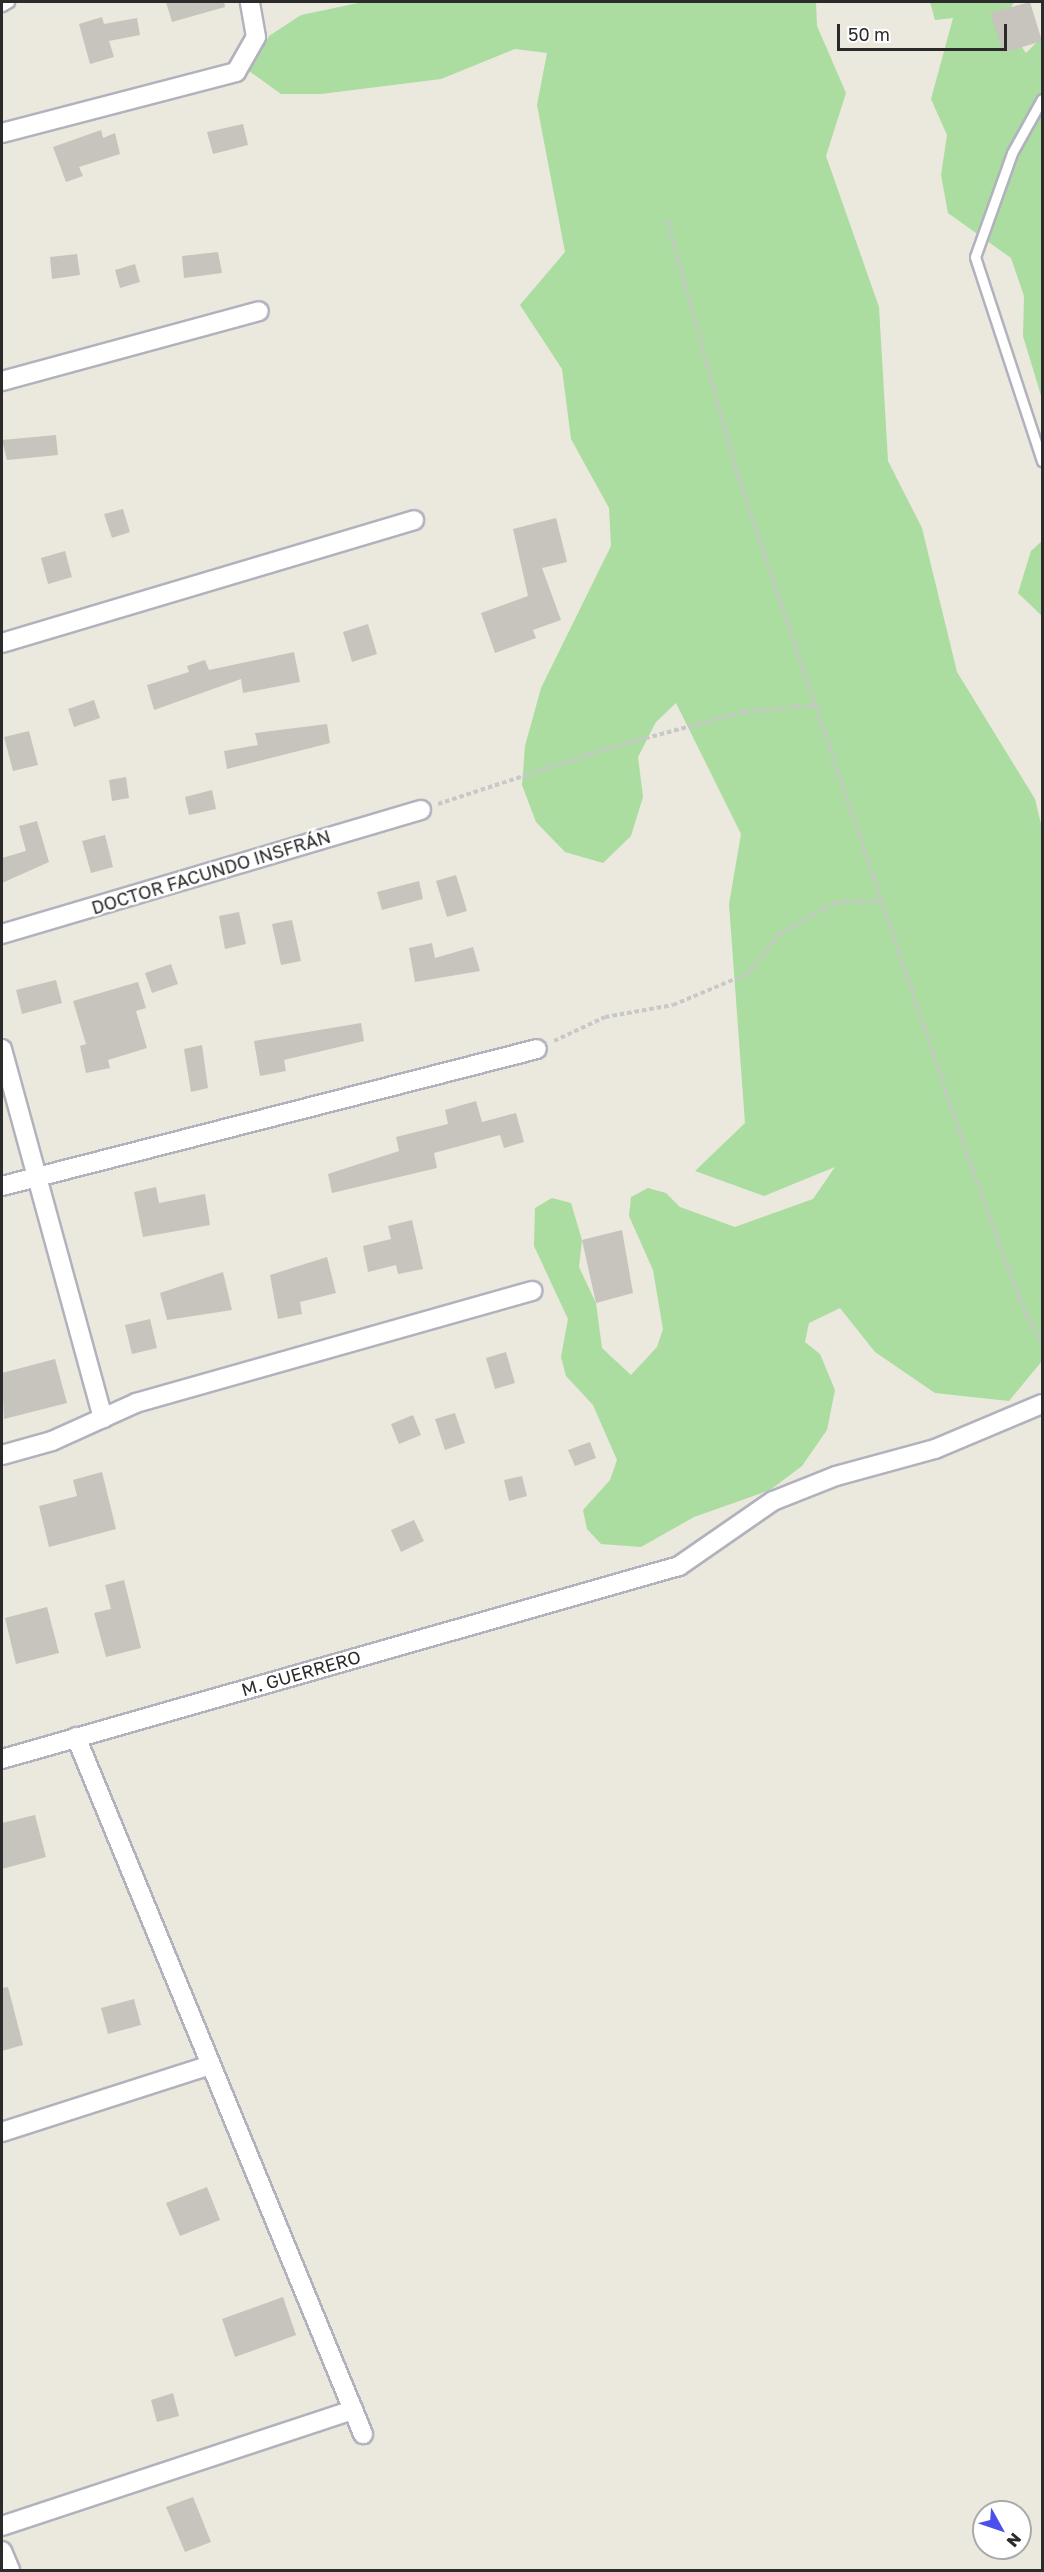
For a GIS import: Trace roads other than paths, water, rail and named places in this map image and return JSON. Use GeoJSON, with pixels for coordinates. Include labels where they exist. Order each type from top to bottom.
{"type":"FeatureCollection","features":[{"type":"Feature","properties":{"kind":"street"},"geometry":{"type":"LineString","coordinates":[[2,133],[236,72],[256,37],[250,2]]}},
{"type":"Feature","properties":{"kind":"street"},"geometry":{"type":"LineString","coordinates":[[2,381],[259,311]]}},
{"type":"Feature","properties":{"kind":"street"},"geometry":{"type":"LineString","coordinates":[[2,643],[414,520]]}},
{"type":"Feature","properties":{"kind":"street","name":"DOCTOR FACUNDO INSFRÁN"},"geometry":{"type":"LineString","coordinates":[[2,934],[421,810]]}},
{"type":"Feature","properties":{"kind":"street"},"geometry":{"type":"LineString","coordinates":[[2,1186],[537,1048]]}},
{"type":"Feature","properties":{"kind":"street"},"geometry":{"type":"LineString","coordinates":[[2,1049],[103,1418]]}},
{"type":"Feature","properties":{"kind":"street"},"geometry":{"type":"LineString","coordinates":[[2,1455],[52,1441],[136,1403],[533,1291]]}},
{"type":"Feature","properties":{"kind":"street","name":"M. GUERRERO"},"geometry":{"type":"LineString","coordinates":[[2,1759],[679,1566],[773,1502],[837,1476],[935,1449],[1042,1404]]}},
{"type":"Feature","properties":{"kind":"street"},"geometry":{"type":"LineString","coordinates":[[76,1737],[363,2434]]}},
{"type":"Feature","properties":{"kind":"street"},"geometry":{"type":"LineString","coordinates":[[2,2132],[211,2065]]}},
{"type":"Feature","properties":{"kind":"street"},"geometry":{"type":"LineString","coordinates":[[2,2526],[353,2410]]}},
{"type":"Feature","properties":{"kind":"street"},"geometry":{"type":"LineString","coordinates":[[2,2551],[10,2571]]}},
{"type":"Feature","properties":{"kind":"lane"},"geometry":{"type":"LineString","coordinates":[[2,6],[9,2]]}},
{"type":"Feature","properties":{"kind":"lane"},"geometry":{"type":"LineString","coordinates":[[1042,99],[1012,153],[975,257],[1042,461]]}}]}
